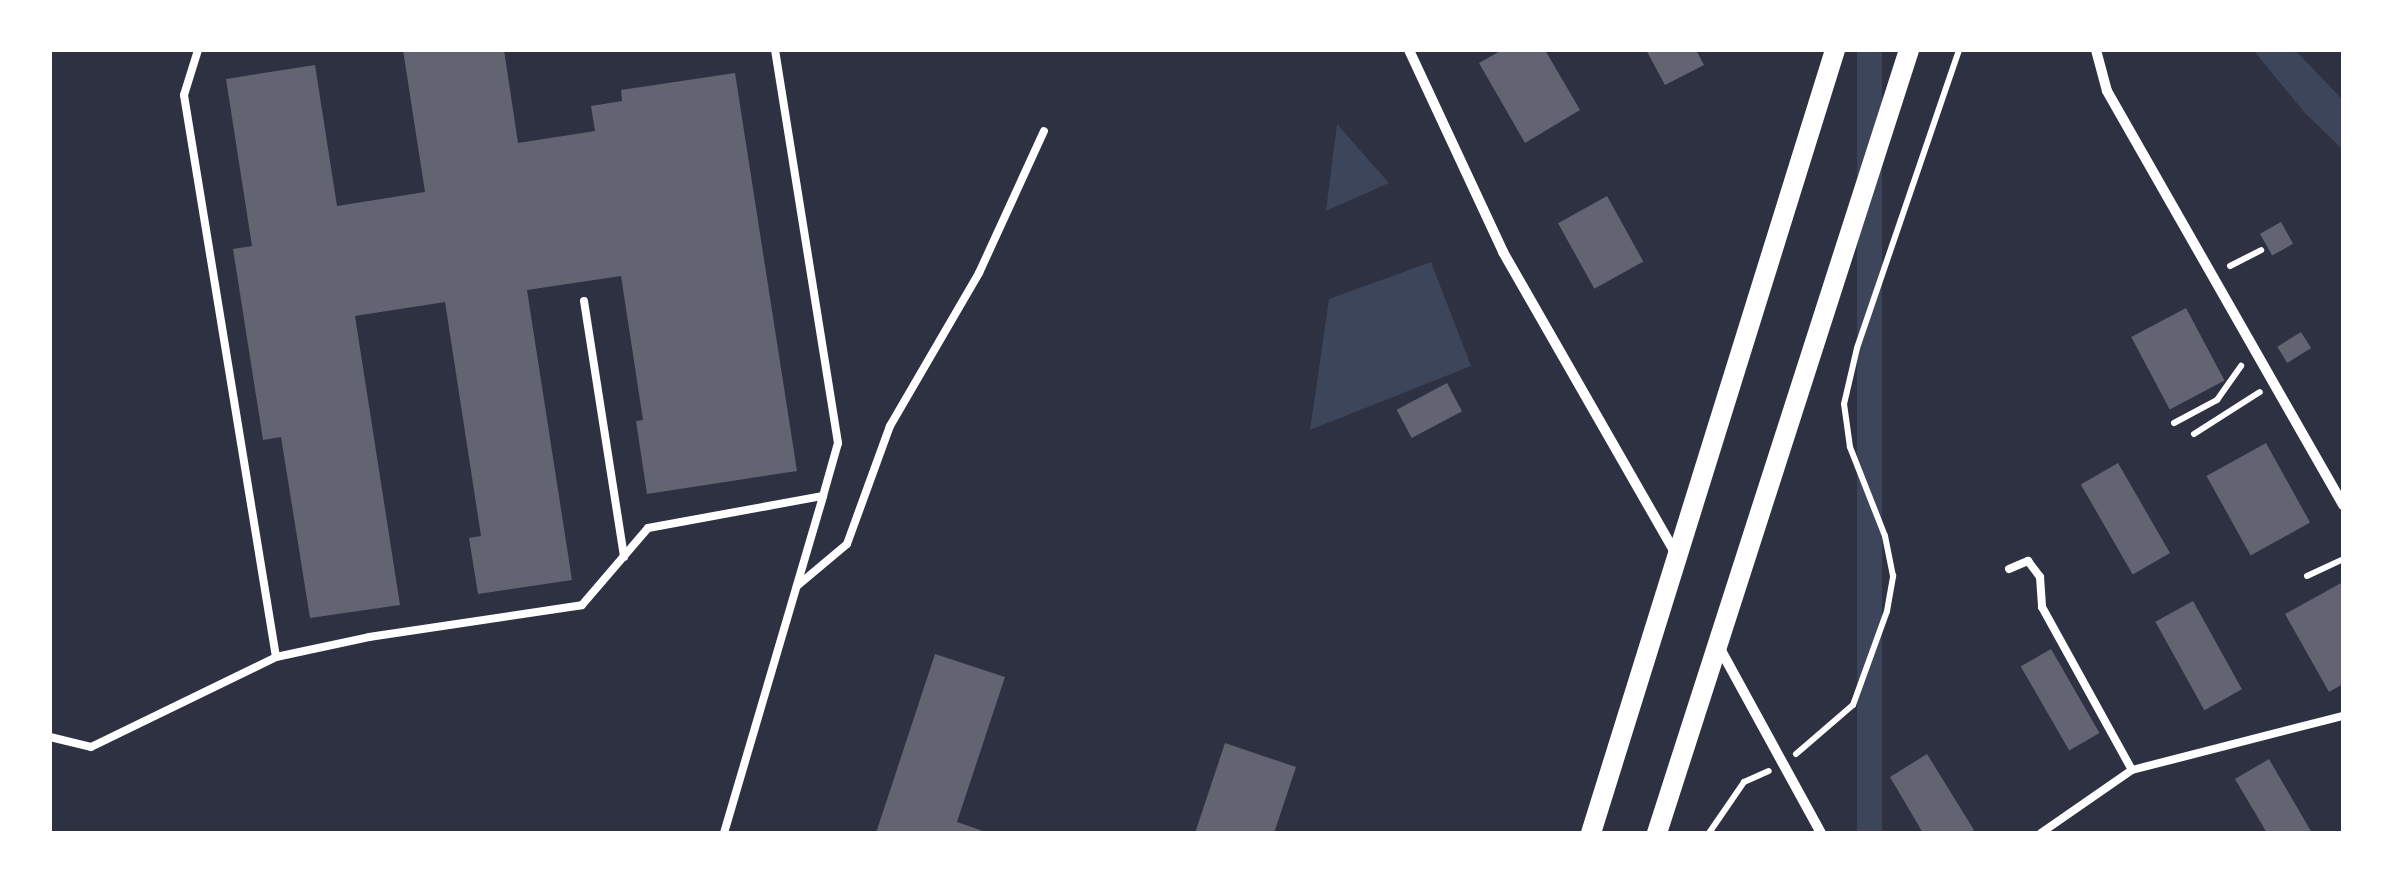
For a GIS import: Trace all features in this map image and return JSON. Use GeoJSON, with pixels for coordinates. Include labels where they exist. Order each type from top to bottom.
{"type":"FeatureCollection","features":[{"type":"Feature","properties":{"kind":"main road"},"geometry":{"type":"LineString","coordinates":[[1591,833],[1835,50]]}},
{"type":"Feature","properties":{"kind":"main road"},"geometry":{"type":"LineString","coordinates":[[1657,833],[1909,50]]}},
{"type":"Feature","properties":{"kind":"street"},"geometry":{"type":"LineString","coordinates":[[1408,50],[1504,252],[1678,557]]}},
{"type":"Feature","properties":{"kind":"street"},"geometry":{"type":"LineString","coordinates":[[2096,50],[2107,91],[2343,505]]}},
{"type":"Feature","properties":{"kind":"street"},"geometry":{"type":"LineString","coordinates":[[1718,644],[1821,833]]}},
{"type":"Feature","properties":{"kind":"lane"},"geometry":{"type":"LineString","coordinates":[[198,50],[184,95],[276,656]]}},
{"type":"Feature","properties":{"kind":"lane"},"geometry":{"type":"LineString","coordinates":[[724,833],[838,442],[775,50]]}},
{"type":"Feature","properties":{"kind":"lane"},"geometry":{"type":"LineString","coordinates":[[797,586],[847,544],[890,426],[979,273],[1044,130]]}},
{"type":"Feature","properties":{"kind":"lane"},"geometry":{"type":"LineString","coordinates":[[584,301],[624,556]]}},
{"type":"Feature","properties":{"kind":"lane"},"geometry":{"type":"LineString","coordinates":[[50,737],[92,747],[276,656],[369,637],[582,605],[648,528],[823,496]]}},
{"type":"Feature","properties":{"kind":"lane"},"geometry":{"type":"LineString","coordinates":[[2010,570],[2028,561],[2040,577],[2042,607],[2132,770]]}},
{"type":"Feature","properties":{"kind":"lane"},"geometry":{"type":"LineString","coordinates":[[2041,833],[2132,770],[2343,716]]}},
{"type":"Feature","properties":{"kind":"path"},"geometry":{"type":"LineString","coordinates":[[1709,833],[1744,782],[1785,764],[1853,704],[1887,611],[1892,576],[1885,536],[1850,447],[1844,404],[1857,348],[1959,50]]}},
{"type":"Feature","properties":{"kind":"path"},"geometry":{"type":"LineString","coordinates":[[2211,276],[2261,250]]}},
{"type":"Feature","properties":{"kind":"path"},"geometry":{"type":"LineString","coordinates":[[2174,423],[2217,400],[2256,352]]}},
{"type":"Feature","properties":{"kind":"path"},"geometry":{"type":"LineString","coordinates":[[2194,434],[2275,383]]}},
{"type":"Feature","properties":{"kind":"path"},"geometry":{"type":"LineString","coordinates":[[2307,576],[2343,558]]}},
{"type":"Feature","properties":{"kind":"shaded area"},"geometry":{"type":"Polygon","coordinates":[[[1857,50],[1882,50],[1882,833],[1857,833],[1857,50]]]}},
{"type":"Feature","properties":{"kind":"shaded area"},"geometry":{"type":"Polygon","coordinates":[[[2253,50],[2295,50],[2343,100],[2343,150],[2305,113],[2253,50]]]}},
{"type":"Feature","properties":{"kind":"shaded area"},"geometry":{"type":"Polygon","coordinates":[[[1337,124],[1389,183],[1326,211],[1337,124]]]}},
{"type":"Feature","properties":{"kind":"shaded area"},"geometry":{"type":"Polygon","coordinates":[[[1431,262],[1471,366],[1310,430],[1329,299],[1431,262]]]}},
{"type":"Feature","properties":{"kind":"building"},"geometry":{"type":"Polygon","coordinates":[[[403,50],[504,50],[518,143],[595,131],[591,106],[622,101],[621,90],[735,73],[797,471],[647,494],[636,421],[643,420],[621,276],[527,290],[572,580],[478,594],[469,538],[481,536],[445,302],[355,316],[400,605],[310,618],[281,437],[263,440],[233,249],[252,246],[226,79],[315,65],[337,206],[425,192],[403,50]]]}},
{"type":"Feature","properties":{"kind":"building"},"geometry":{"type":"Polygon","coordinates":[[[1502,50],[1545,50],[1580,110],[1525,143],[1479,63],[1502,50]]]}},
{"type":"Feature","properties":{"kind":"building"},"geometry":{"type":"Polygon","coordinates":[[[1646,50],[1696,50],[1704,65],[1665,85],[1646,50]]]}},
{"type":"Feature","properties":{"kind":"building"},"geometry":{"type":"Polygon","coordinates":[[[1607,196],[1643,262],[1594,289],[1558,223],[1607,196]]]}},
{"type":"Feature","properties":{"kind":"building"},"geometry":{"type":"Polygon","coordinates":[[[2281,222],[2293,244],[2272,256],[2260,234],[2281,222]]]}},
{"type":"Feature","properties":{"kind":"building"},"geometry":{"type":"Polygon","coordinates":[[[2186,308],[2224,380],[2170,410],[2131,337],[2186,308]]]}},
{"type":"Feature","properties":{"kind":"building"},"geometry":{"type":"Polygon","coordinates":[[[2301,332],[2311,348],[2287,363],[2277,347],[2301,332]]]}},
{"type":"Feature","properties":{"kind":"building"},"geometry":{"type":"Polygon","coordinates":[[[1447,383],[1462,411],[1412,438],[1397,410],[1447,383]]]}},
{"type":"Feature","properties":{"kind":"building"},"geometry":{"type":"Polygon","coordinates":[[[2266,443],[2310,523],[2251,556],[2207,476],[2266,443]]]}},
{"type":"Feature","properties":{"kind":"building"},"geometry":{"type":"Polygon","coordinates":[[[2118,463],[2170,553],[2133,575],[2081,485],[2118,463]]]}},
{"type":"Feature","properties":{"kind":"building"},"geometry":{"type":"Polygon","coordinates":[[[2343,582],[2343,684],[2329,692],[2285,614],[2343,582]]]}},
{"type":"Feature","properties":{"kind":"building"},"geometry":{"type":"Polygon","coordinates":[[[2193,601],[2242,689],[2204,710],[2155,622],[2193,601]]]}},
{"type":"Feature","properties":{"kind":"building"},"geometry":{"type":"Polygon","coordinates":[[[2051,649],[2100,733],[2069,751],[2021,667],[2051,649]]]}},
{"type":"Feature","properties":{"kind":"building"},"geometry":{"type":"Polygon","coordinates":[[[935,654],[1005,677],[957,822],[989,833],[876,833],[935,654]]]}},
{"type":"Feature","properties":{"kind":"building"},"geometry":{"type":"Polygon","coordinates":[[[1225,743],[1296,767],[1274,833],[1195,833],[1225,743]]]}},
{"type":"Feature","properties":{"kind":"building"},"geometry":{"type":"Polygon","coordinates":[[[1927,754],[1974,830],[1969,833],[1923,833],[1890,777],[1927,754]]]}},
{"type":"Feature","properties":{"kind":"building"},"geometry":{"type":"Polygon","coordinates":[[[2269,759],[2312,833],[2267,833],[2235,779],[2269,759]]]}}]}
